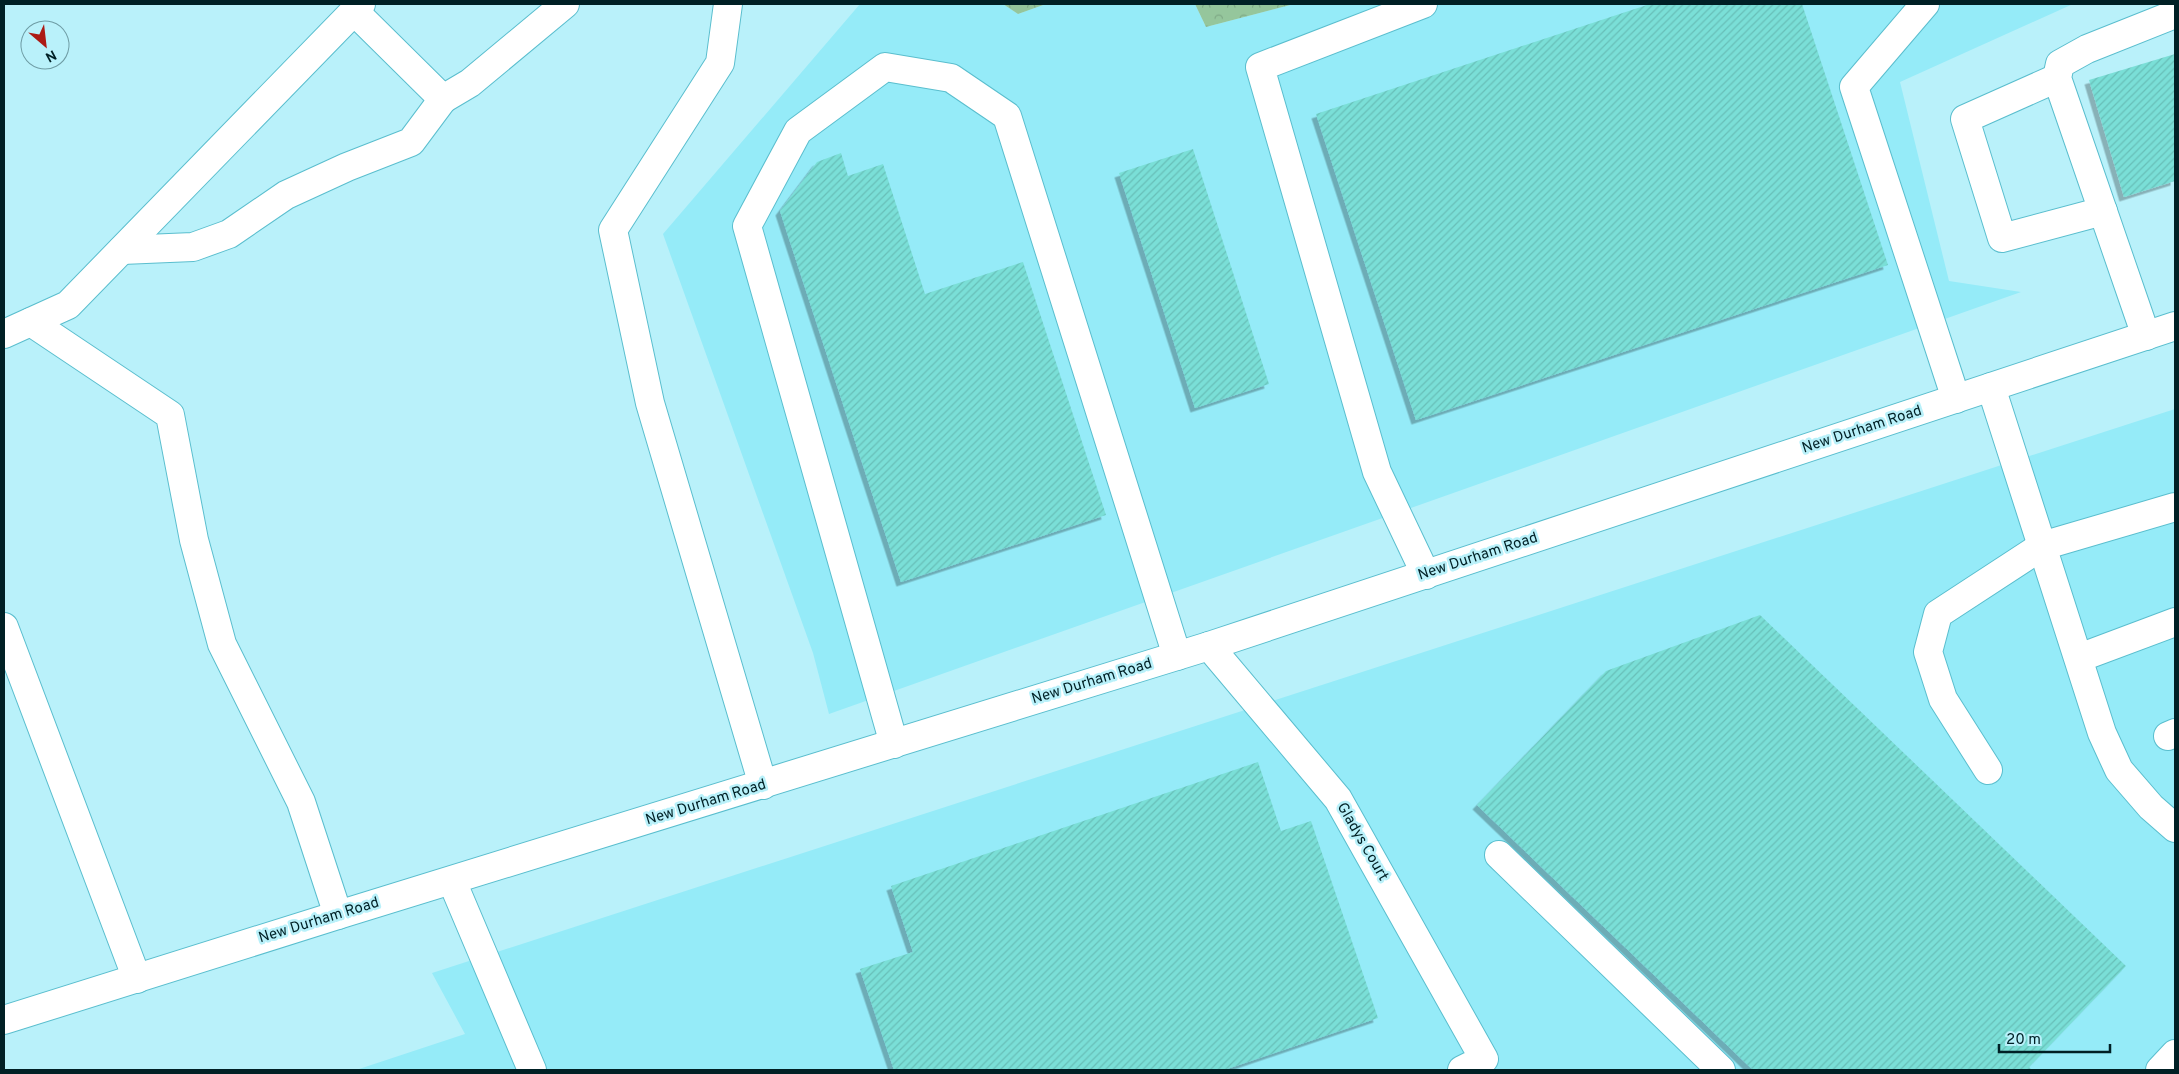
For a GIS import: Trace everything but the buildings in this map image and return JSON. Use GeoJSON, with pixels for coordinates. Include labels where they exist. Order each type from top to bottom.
{"type":"FeatureCollection","features":[{"type":"Feature","properties":{"kind":"main road"},"geometry":{"type":"LineString","coordinates":[[122,250],[193,247],[229,234],[286,195],[347,167],[411,142],[443,99],[470,83],[565,4]]}},
{"type":"Feature","properties":{"kind":"main road"},"geometry":{"type":"LineString","coordinates":[[728,4],[720,63],[613,230],[650,403],[763,785]]}},
{"type":"Feature","properties":{"kind":"main road"},"geometry":{"type":"LineString","coordinates":[[1423,4],[1260,68],[1377,472],[1426,575]]}},
{"type":"Feature","properties":{"kind":"main road"},"geometry":{"type":"LineString","coordinates":[[1925,4],[1854,87],[1956,400]]}},
{"type":"Feature","properties":{"kind":"main road"},"geometry":{"type":"LineString","coordinates":[[4,334],[68,305],[358,8],[443,99]]}},
{"type":"Feature","properties":{"kind":"main road"},"geometry":{"type":"LineString","coordinates":[[2146,336],[2058,78],[2060,64],[2087,48],[2175,14]]}},
{"type":"Feature","properties":{"kind":"main road"},"geometry":{"type":"LineString","coordinates":[[894,744],[747,226],[798,131],[885,68],[952,78],[1007,116],[1177,656]]}},
{"type":"Feature","properties":{"kind":"main road"},"geometry":{"type":"LineString","coordinates":[[2058,78],[1965,119],[2002,238],[2103,211]]}},
{"type":"Feature","properties":{"kind":"main road"},"geometry":{"type":"LineString","coordinates":[[31,322],[170,415],[194,540],[222,644],[301,802],[338,915]]}},
{"type":"Feature","properties":{"kind":"main road","name":"New Durham Road"},"geometry":{"type":"LineString","coordinates":[[4,1020],[1177,656],[1956,400],[2175,326]]}},
{"type":"Feature","properties":{"kind":"main road"},"geometry":{"type":"LineString","coordinates":[[1991,388],[2102,732],[2119,770],[2151,807],[2175,828]]}},
{"type":"Feature","properties":{"kind":"main road"},"geometry":{"type":"LineString","coordinates":[[1988,770],[1943,699],[1928,652],[1938,614],[2042,546],[2175,507]]}},
{"type":"Feature","properties":{"kind":"main road"},"geometry":{"type":"LineString","coordinates":[[2079,658],[2175,622]]}},
{"type":"Feature","properties":{"kind":"main road"},"geometry":{"type":"LineString","coordinates":[[4,627],[137,979]]}},
{"type":"Feature","properties":{"kind":"main road","name":"Gladys Court"},"geometry":{"type":"LineString","coordinates":[[1208,646],[1338,799],[1473,1064]]}},
{"type":"Feature","properties":{"kind":"main road"},"geometry":{"type":"LineString","coordinates":[[1499,855],[1721,1070]]}},
{"type":"Feature","properties":{"kind":"main road"},"geometry":{"type":"LineString","coordinates":[[452,881],[532,1070]]}},
{"type":"Feature","properties":{"kind":"main road"},"geometry":{"type":"LineString","coordinates":[[2160,1070],[2175,1054]]}},
{"type":"Feature","properties":{"kind":"shaded area"},"geometry":{"type":"Polygon","coordinates":[[[860,4],[1003,4],[1018,14],[1046,4],[1195,4],[1206,27],[1294,4],[2073,4],[1900,82],[1949,281],[2021,292],[829,714],[813,653],[663,234],[860,4]]]}},
{"type":"Feature","properties":{"kind":"shaded area"},"geometry":{"type":"Polygon","coordinates":[[[2175,409],[2175,1070],[356,1070],[465,1034],[432,973],[2175,409]]]}},
{"type":"Feature","properties":{"kind":"green space"},"geometry":{"type":"Polygon","coordinates":[[[1003,4],[1046,4],[1018,14],[1003,4]]]}},
{"type":"Feature","properties":{"kind":"green space"},"geometry":{"type":"Polygon","coordinates":[[[1195,4],[1294,4],[1206,27],[1195,4]]]}}]}
